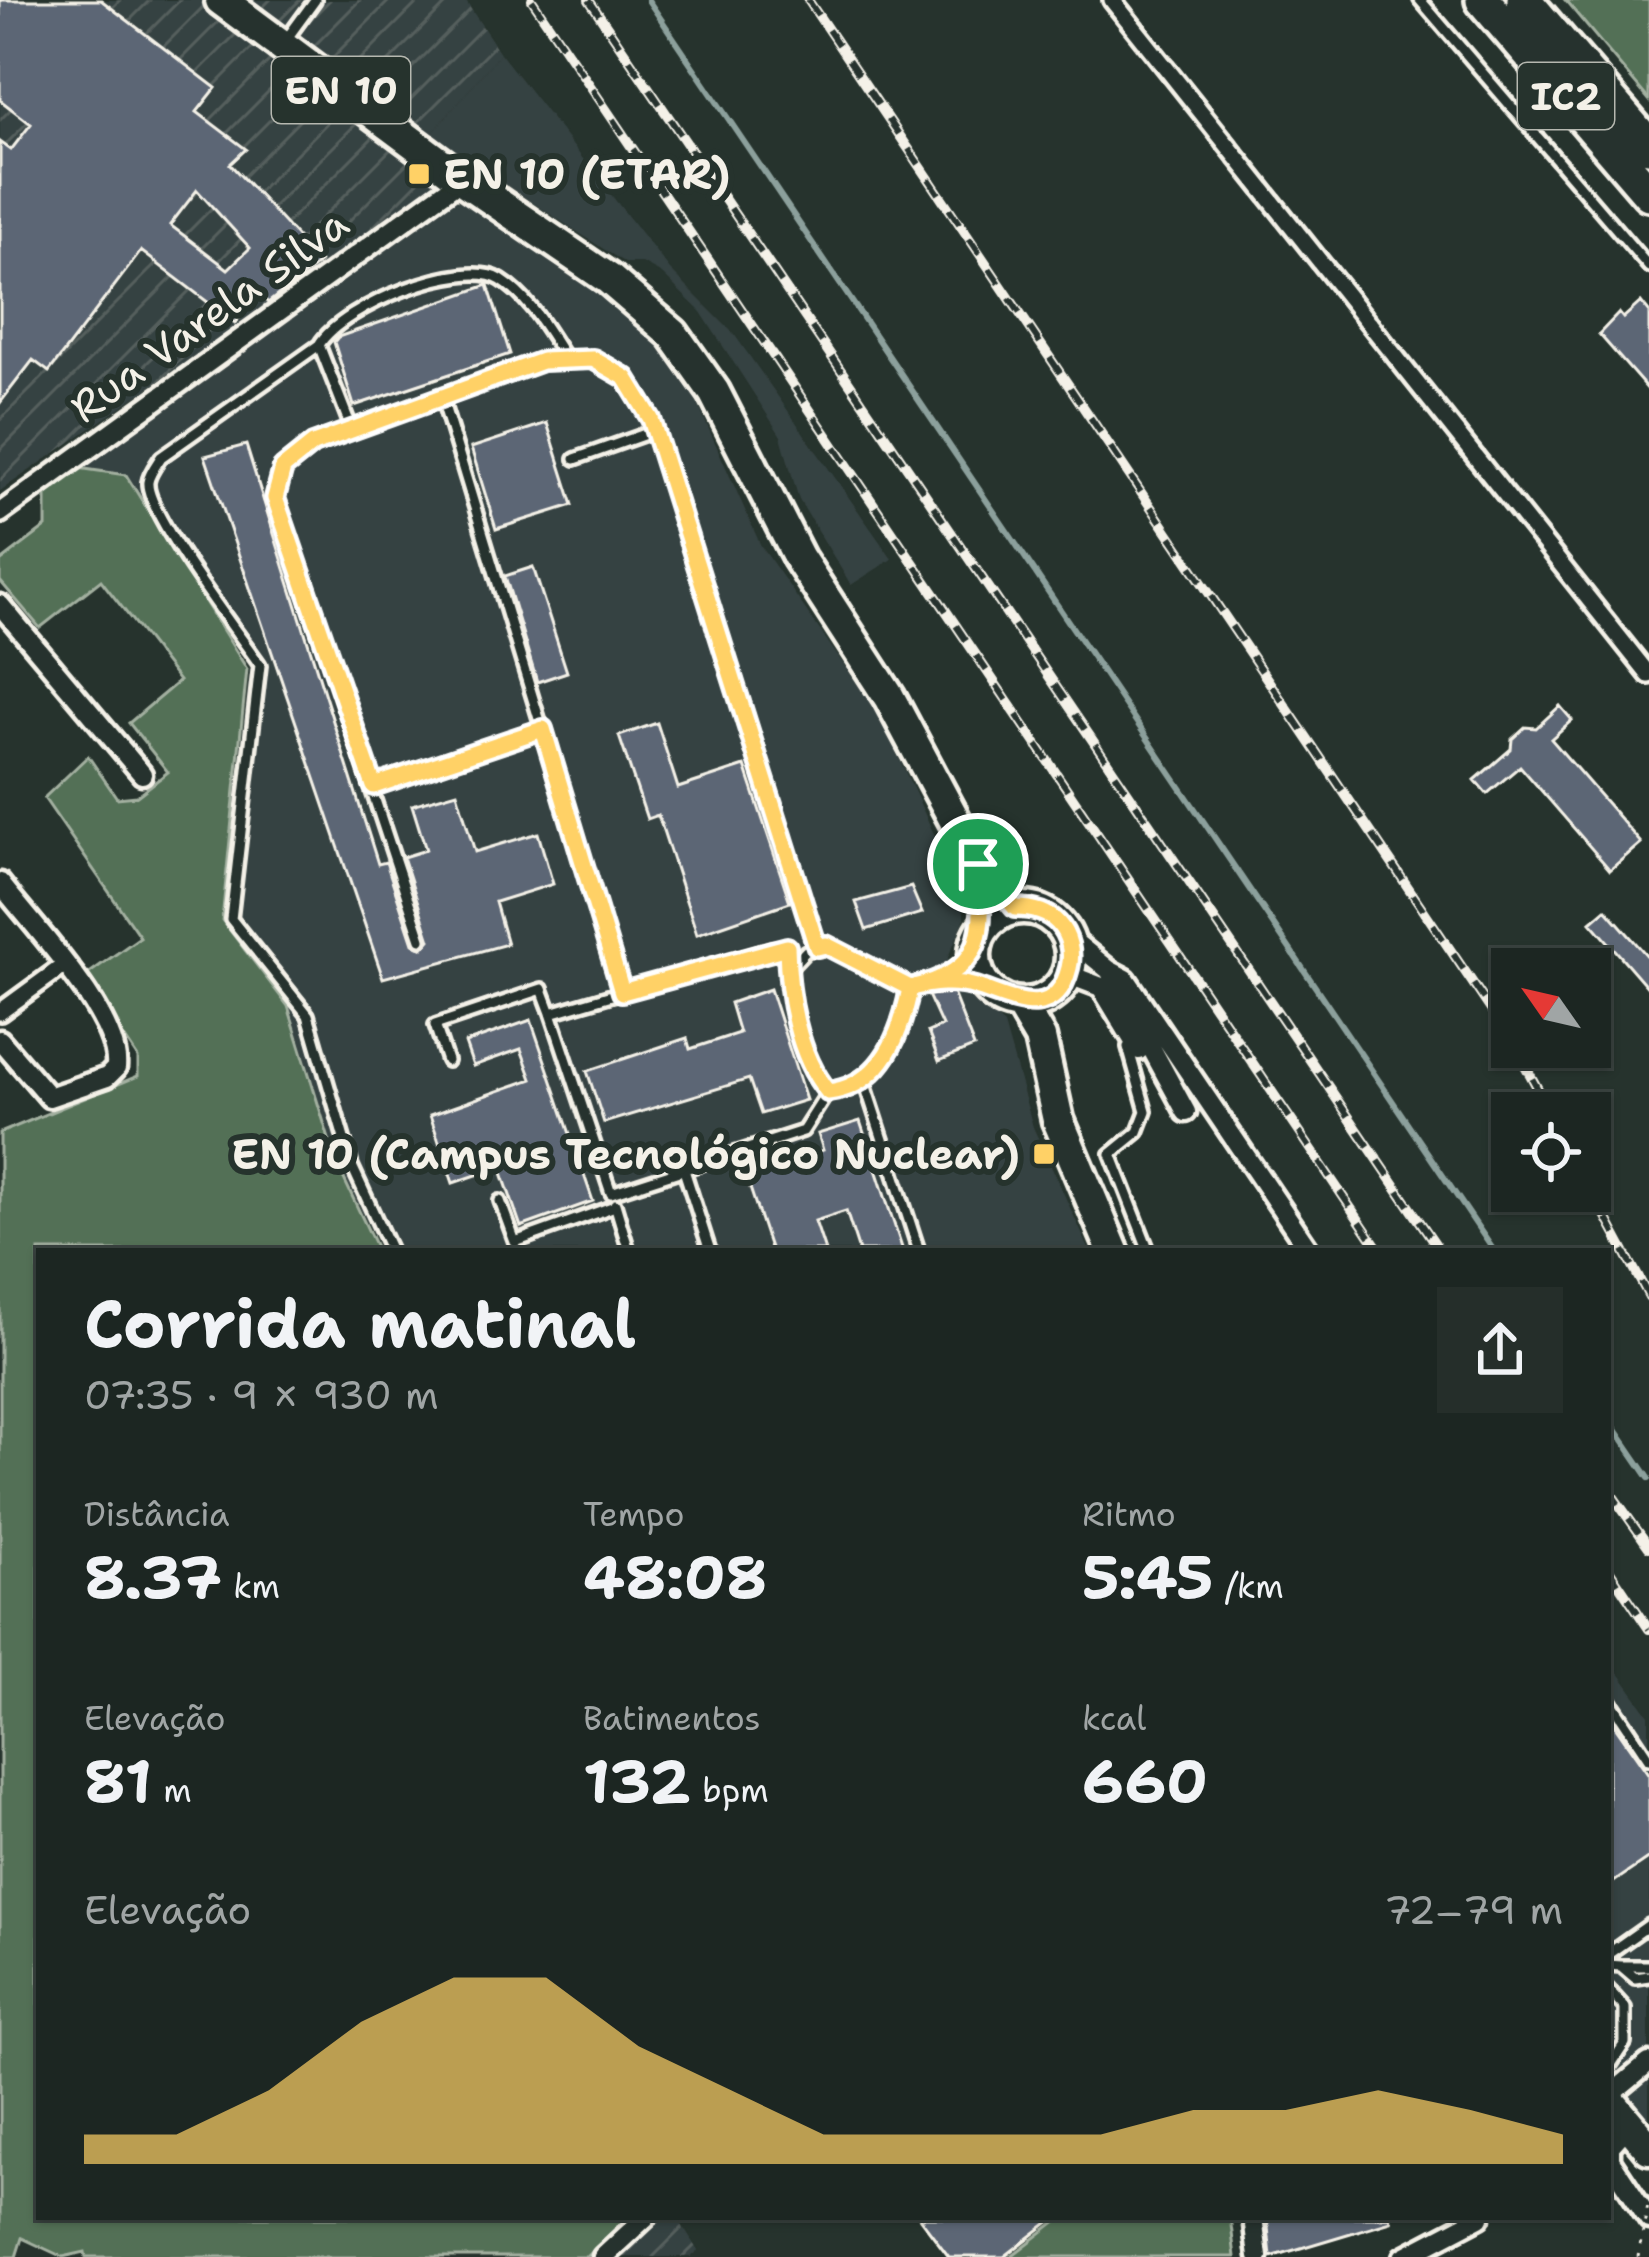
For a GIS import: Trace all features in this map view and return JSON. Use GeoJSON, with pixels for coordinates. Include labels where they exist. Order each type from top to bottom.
{"type":"FeatureCollection","features":[{"type":"Feature","properties":{"kind":"highway","name":"IC2"},"geometry":{"type":"LineString","coordinates":[[1483,0],[1649,193]]}},
{"type":"Feature","properties":{"kind":"highway","name":"IC2"},"geometry":{"type":"LineString","coordinates":[[1524,0],[1649,146]]}},
{"type":"Feature","properties":{"kind":"main road","name":"EN 10"},"geometry":{"type":"LineString","coordinates":[[221,0],[643,304],[697,362],[750,471],[890,698],[978,864],[1015,908],[1045,913],[1066,935]]}},
{"type":"Feature","properties":{"kind":"main road","name":"EN 10"},"geometry":{"type":"LineString","coordinates":[[978,864],[976,970],[1021,1000],[1040,1037],[1058,1120],[1112,1248]]}},
{"type":"Feature","properties":{"kind":"main road"},"geometry":{"type":"LineString","coordinates":[[979,939],[1015,908]]}},
{"type":"Feature","properties":{"kind":"main road"},"geometry":{"type":"LineString","coordinates":[[1021,1000],[1067,974],[1066,935]]}},
{"type":"Feature","properties":{"kind":"street"},"geometry":{"type":"LineString","coordinates":[[1112,0],[1649,675]]}},
{"type":"Feature","properties":{"kind":"street","name":"Rua Varela Silva"},"geometry":{"type":"LineString","coordinates":[[0,513],[462,178]]}},
{"type":"Feature","properties":{"kind":"street"},"geometry":{"type":"LineString","coordinates":[[0,605],[142,773]]}},
{"type":"Feature","properties":{"kind":"street"},"geometry":{"type":"LineString","coordinates":[[0,883],[116,1041],[116,1068],[107,1077],[49,1097],[41,1094],[0,1040]]}},
{"type":"Feature","properties":{"kind":"street"},"geometry":{"type":"LineString","coordinates":[[1066,935],[1126,979],[1308,1248]]}},
{"type":"Feature","properties":{"kind":"street"},"geometry":{"type":"LineString","coordinates":[[0,1012],[63,966]]}},
{"type":"Feature","properties":{"kind":"street"},"geometry":{"type":"LineString","coordinates":[[1067,974],[1101,988],[1182,1115],[1109,970]]}},
{"type":"Feature","properties":{"kind":"street"},"geometry":{"type":"LineString","coordinates":[[1620,2117],[1649,2063]]}},
{"type":"Feature","properties":{"kind":"street"},"geometry":{"type":"LineString","coordinates":[[1611,2161],[1649,2218]]}},
{"type":"Feature","properties":{"kind":"street"},"geometry":{"type":"LineString","coordinates":[[603,2257],[643,2220]]}},
{"type":"Feature","properties":{"kind":"street"},"geometry":{"type":"LineString","coordinates":[[1253,2220],[1258,2257]]}},
{"type":"Feature","properties":{"kind":"street"},"geometry":{"type":"LineString","coordinates":[[1404,2257],[1468,2221]]}},
{"type":"Feature","properties":{"kind":"lane"},"geometry":{"type":"LineString","coordinates":[[281,46],[315,0]]}},
{"type":"Feature","properties":{"kind":"lane"},"geometry":{"type":"LineString","coordinates":[[1420,0],[1649,267]]}},
{"type":"Feature","properties":{"kind":"lane"},"geometry":{"type":"LineString","coordinates":[[390,1248],[352,1166],[308,1016],[231,919],[260,665],[172,535],[150,498],[148,478],[161,457],[319,345],[330,326],[380,296],[481,271],[530,304],[566,359]]}},
{"type":"Feature","properties":{"kind":"lane"},"geometry":{"type":"LineString","coordinates":[[319,345],[350,427]]}},
{"type":"Feature","properties":{"kind":"lane"},"geometry":{"type":"LineString","coordinates":[[421,939],[275,498],[283,468],[313,444],[350,427],[542,361],[593,359],[626,378],[654,431],[817,947]]}},
{"type":"Feature","properties":{"kind":"lane"},"geometry":{"type":"LineString","coordinates":[[442,399],[622,992]]}},
{"type":"Feature","properties":{"kind":"lane"},"geometry":{"type":"LineString","coordinates":[[575,459],[654,431]]}},
{"type":"Feature","properties":{"kind":"lane"},"geometry":{"type":"LineString","coordinates":[[374,786],[543,729]]}},
{"type":"Feature","properties":{"kind":"lane"},"geometry":{"type":"LineString","coordinates":[[938,982],[979,939]]}},
{"type":"Feature","properties":{"kind":"lane"},"geometry":{"type":"LineString","coordinates":[[788,970],[826,945],[910,988],[938,982],[975,986],[1021,1000]]}},
{"type":"Feature","properties":{"kind":"lane"},"geometry":{"type":"LineString","coordinates":[[551,1012],[787,947],[803,1042],[815,1077],[828,1092]]}},
{"type":"Feature","properties":{"kind":"lane"},"geometry":{"type":"LineString","coordinates":[[828,1092],[854,1089],[877,1071],[905,1012],[910,988]]}},
{"type":"Feature","properties":{"kind":"lane"},"geometry":{"type":"LineString","coordinates":[[447,1060],[435,1025],[542,989],[628,1248]]}},
{"type":"Feature","properties":{"kind":"lane"},"geometry":{"type":"LineString","coordinates":[[1112,1002],[1142,1084],[1146,1112],[1138,1132],[1111,1154],[1148,1248]]}},
{"type":"Feature","properties":{"kind":"lane"},"geometry":{"type":"LineString","coordinates":[[863,1082],[918,1248]]}},
{"type":"Feature","properties":{"kind":"lane"},"geometry":{"type":"LineString","coordinates":[[611,1193],[803,1131],[828,1092]]}},
{"type":"Feature","properties":{"kind":"lane"},"geometry":{"type":"LineString","coordinates":[[684,1170],[709,1248]]}},
{"type":"Feature","properties":{"kind":"lane"},"geometry":{"type":"LineString","coordinates":[[500,1201],[514,1242],[615,1206]]}},
{"type":"Feature","properties":{"kind":"lane"},"geometry":{"type":"LineString","coordinates":[[1611,1702],[1649,1759]]}},
{"type":"Feature","properties":{"kind":"lane"},"geometry":{"type":"LineString","coordinates":[[1611,1952],[1649,1925]]}},
{"type":"Feature","properties":{"kind":"lane"},"geometry":{"type":"LineString","coordinates":[[1611,1965],[1649,1966]]}},
{"type":"Feature","properties":{"kind":"lane"},"geometry":{"type":"LineString","coordinates":[[1621,1966],[1635,1978],[1649,1976]]}},
{"type":"Feature","properties":{"kind":"lane"},"geometry":{"type":"LineString","coordinates":[[1611,1992],[1625,2008],[1625,2043],[1611,2064]]}},
{"type":"Feature","properties":{"kind":"path"},"geometry":{"type":"LineString","coordinates":[[1638,2257],[1649,2199]]}},
{"type":"Feature","properties":{"kind":"shaded area"},"geometry":{"type":"Polygon","coordinates":[[[0,0],[465,0],[500,53],[430,136],[434,190],[0,491],[0,0]]]}},
{"type":"Feature","properties":{"kind":"shaded area"},"geometry":{"type":"Polygon","coordinates":[[[500,53],[670,270],[734,334],[892,559],[851,585],[799,500],[781,436],[701,312],[662,274],[642,263],[625,263],[430,136],[500,53]]]}},
{"type":"Feature","properties":{"kind":"shaded area"},"geometry":{"type":"Polygon","coordinates":[[[445,197],[471,204],[619,308],[658,346],[692,391],[761,546],[879,715],[964,899],[964,921],[948,957],[953,992],[976,999],[1004,1025],[1033,1127],[1089,1248],[380,1248],[336,1162],[288,1006],[223,915],[251,661],[126,475],[71,467],[445,197]]]}},
{"type":"Feature","properties":{"kind":"shaded area"},"geometry":{"type":"Polygon","coordinates":[[[1611,1662],[1649,1715],[1649,2129],[1611,2083],[1611,1662]]]}},
{"type":"Feature","properties":{"kind":"shaded area"},"geometry":{"type":"Polygon","coordinates":[[[659,2220],[679,2220],[698,2251],[691,2257],[620,2257],[659,2220]]]}},
{"type":"Feature","properties":{"kind":"green space"},"geometry":{"type":"Polygon","coordinates":[[[1565,0],[1649,0],[1649,100],[1565,0]]]}},
{"type":"Feature","properties":{"kind":"green space"},"geometry":{"type":"Polygon","coordinates":[[[71,467],[126,475],[247,669],[222,920],[288,1006],[336,1162],[377,1248],[36,1248],[36,2220],[624,2220],[587,2257],[86,2257],[85,2252],[63,2257],[22,2238],[16,2257],[0,2257],[0,1133],[138,1076],[138,1058],[84,977],[140,937],[44,798],[88,756],[117,798],[137,796],[168,772],[129,723],[179,681],[101,580],[40,628],[0,581],[0,562],[46,527],[46,495],[71,467]]]}},
{"type":"Feature","properties":{"kind":"green space"},"geometry":{"type":"Polygon","coordinates":[[[1058,2220],[1230,2220],[1235,2257],[1010,2257],[1058,2220]]]}},
{"type":"Feature","properties":{"kind":"building"},"geometry":{"type":"Polygon","coordinates":[[[0,0],[101,0],[216,88],[197,112],[246,149],[230,164],[320,262],[268,303],[259,293],[235,323],[141,251],[49,372],[33,360],[0,403],[0,142],[11,150],[31,124],[0,100],[0,0]],[[197,190],[170,225],[228,269],[250,248],[197,190]]]}},
{"type":"Feature","properties":{"kind":"building"},"geometry":{"type":"Polygon","coordinates":[[[488,285],[510,354],[354,406],[334,342],[338,337],[488,285]]]}},
{"type":"Feature","properties":{"kind":"building"},"geometry":{"type":"Polygon","coordinates":[[[1641,302],[1649,312],[1649,391],[1599,334],[1619,313],[1623,318],[1641,302]]]}},
{"type":"Feature","properties":{"kind":"building"},"geometry":{"type":"Polygon","coordinates":[[[547,423],[573,505],[496,529],[471,448],[547,423]]]}},
{"type":"Feature","properties":{"kind":"building"},"geometry":{"type":"Polygon","coordinates":[[[246,445],[378,864],[386,862],[413,943],[423,948],[430,940],[403,857],[426,850],[412,805],[457,792],[475,852],[538,833],[553,884],[495,902],[507,944],[383,978],[205,456],[246,445]]]}},
{"type":"Feature","properties":{"kind":"building"},"geometry":{"type":"Polygon","coordinates":[[[533,567],[567,672],[537,682],[505,576],[533,567]]]}},
{"type":"Feature","properties":{"kind":"building"},"geometry":{"type":"Polygon","coordinates":[[[1560,706],[1572,720],[1551,739],[1641,843],[1610,870],[1520,766],[1487,794],[1475,780],[1511,749],[1512,739],[1525,727],[1536,728],[1560,706]]]}},
{"type":"Feature","properties":{"kind":"building"},"geometry":{"type":"Polygon","coordinates":[[[657,723],[678,788],[745,766],[790,902],[697,934],[658,815],[647,819],[619,736],[657,723]]]}},
{"type":"Feature","properties":{"kind":"building"},"geometry":{"type":"Polygon","coordinates":[[[911,887],[922,913],[866,930],[856,902],[911,887]]]}},
{"type":"Feature","properties":{"kind":"building"},"geometry":{"type":"Polygon","coordinates":[[[1606,909],[1649,958],[1649,989],[1591,922],[1606,909]]]}},
{"type":"Feature","properties":{"kind":"building"},"geometry":{"type":"Polygon","coordinates":[[[770,989],[806,1100],[761,1114],[749,1079],[604,1123],[587,1071],[687,1038],[690,1049],[739,1033],[730,1003],[770,989]]]}},
{"type":"Feature","properties":{"kind":"building"},"geometry":{"type":"Polygon","coordinates":[[[953,993],[974,1047],[939,1061],[928,1032],[942,1026],[928,995],[953,993]]]}},
{"type":"Feature","properties":{"kind":"building"},"geometry":{"type":"Polygon","coordinates":[[[531,1020],[593,1201],[521,1227],[500,1167],[453,1183],[430,1115],[532,1079],[521,1049],[473,1066],[465,1043],[531,1020]]]}},
{"type":"Feature","properties":{"kind":"building"},"geometry":{"type":"Polygon","coordinates":[[[860,1121],[902,1248],[858,1248],[846,1211],[815,1221],[824,1248],[770,1248],[746,1176],[823,1150],[818,1134],[860,1121]]]}},
{"type":"Feature","properties":{"kind":"building"},"geometry":{"type":"Polygon","coordinates":[[[1611,1720],[1649,1775],[1649,1858],[1611,1884],[1611,1720]]]}},
{"type":"Feature","properties":{"kind":"building"},"geometry":{"type":"Polygon","coordinates":[[[921,2220],[1052,2220],[1004,2257],[949,2257],[921,2220]]]}},
{"type":"Feature","properties":{"kind":"building"},"geometry":{"type":"Polygon","coordinates":[[[1267,2220],[1391,2220],[1391,2221],[1271,2257],[1267,2220]]]}},
{"type":"Feature","properties":{"kind":"waterway"},"geometry":{"type":"LineString","coordinates":[[648,0],[1492,1248]]}},
{"type":"Feature","properties":{"kind":"waterway"},"geometry":{"type":"LineString","coordinates":[[1611,1422],[1649,1478]]}},
{"type":"Feature","properties":{"kind":"railway"},"geometry":{"type":"LineString","coordinates":[[532,0],[1378,1248]]}},
{"type":"Feature","properties":{"kind":"railway"},"geometry":{"type":"LineString","coordinates":[[589,0],[1438,1248]]}},
{"type":"Feature","properties":{"kind":"railway"},"geometry":{"type":"LineString","coordinates":[[808,0],[1491,1010]]}},
{"type":"Feature","properties":{"kind":"railway"},"geometry":{"type":"LineString","coordinates":[[1526,1068],[1540,1092]]}},
{"type":"Feature","properties":{"kind":"railway"},"geometry":{"type":"LineString","coordinates":[[1603,1212],[1649,1297]]}},
{"type":"Feature","properties":{"kind":"railway"},"geometry":{"type":"LineString","coordinates":[[1611,1493],[1649,1547]]}},
{"type":"Feature","properties":{"kind":"railway"},"geometry":{"type":"LineString","coordinates":[[1611,1572],[1649,1629]]}},
{"type":"Feature","properties":{"kind":"place","name":"EN 10 (ETAR)"},"geometry":{"type":"Point","coordinates":[419,174]}},
{"type":"Feature","properties":{"kind":"place","name":"EN 10 (Campus Tecnológico Nuclear)"},"geometry":{"type":"Point","coordinates":[1044,1154]}},
{"type":"Feature","properties":{"kind":"route"},"geometry":{"type":"LineString","coordinates":[[978,864],[984,926],[961,968],[938,982],[910,988],[826,945],[817,947],[651,419],[626,378],[593,359],[542,361],[350,427],[313,444],[283,468],[275,498],[374,786],[543,729],[622,992],[787,947],[794,1006],[815,1077],[828,1092],[854,1089],[877,1071],[905,1012],[910,988],[938,982],[975,986],[1008,1002],[1034,1003],[1059,988],[1067,974],[1070,948],[1058,922],[1030,908],[1015,908],[978,864]]}}]}
